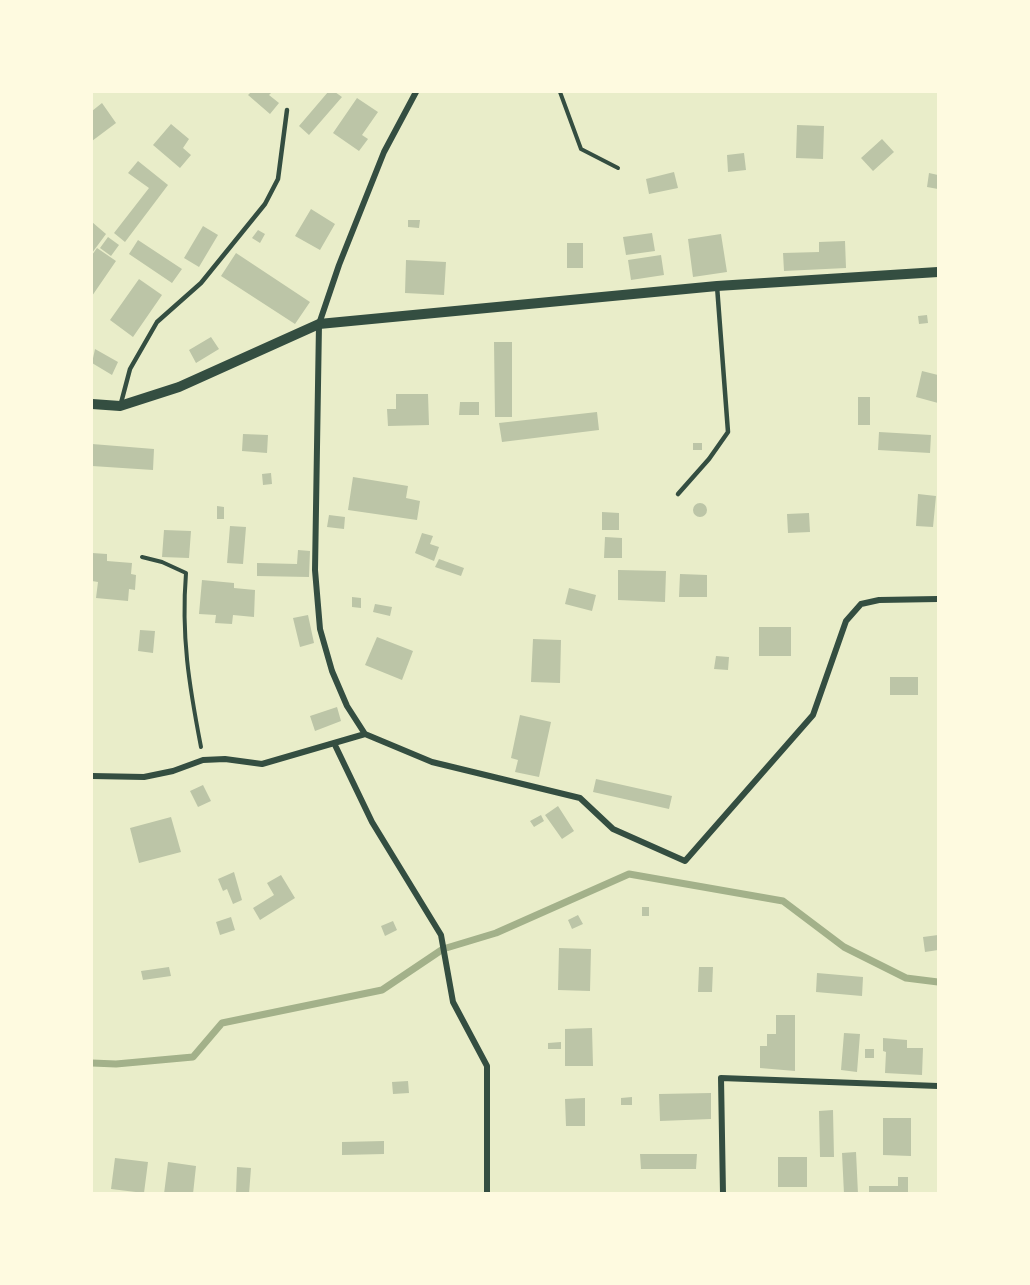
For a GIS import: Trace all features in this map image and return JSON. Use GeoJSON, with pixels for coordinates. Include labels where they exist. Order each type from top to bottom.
{"type":"FeatureCollection","features":[{"type":"Feature","properties":{"kind":"street"},"geometry":{"type":"LineString","coordinates":[[416,92],[384,152],[339,266],[320,324],[315,570],[320,629],[332,671],[347,706],[365,734],[432,762],[580,798],[613,829],[685,861],[813,715],[846,621],[861,604],[879,600],[939,599]]}},
{"type":"Feature","properties":{"kind":"street"},"geometry":{"type":"LineString","coordinates":[[92,404],[120,406],[178,387],[320,324],[717,286],[939,272]]}},
{"type":"Feature","properties":{"kind":"street"},"geometry":{"type":"LineString","coordinates":[[92,776],[144,777],[173,771],[203,760],[225,759],[262,764],[365,734]]}},
{"type":"Feature","properties":{"kind":"street"},"geometry":{"type":"LineString","coordinates":[[334,743],[372,822],[441,935],[453,1002],[487,1066],[487,1194]]}},
{"type":"Feature","properties":{"kind":"street"},"geometry":{"type":"LineString","coordinates":[[723,1194],[722,1078],[939,1086]]}},
{"type":"Feature","properties":{"kind":"lane"},"geometry":{"type":"LineString","coordinates":[[120,406],[130,369],[157,322],[201,283],[265,204],[278,179],[287,110]]}},
{"type":"Feature","properties":{"kind":"lane"},"geometry":{"type":"LineString","coordinates":[[678,494],[709,459],[728,432],[717,286]]}},
{"type":"Feature","properties":{"kind":"path"},"geometry":{"type":"LineString","coordinates":[[560,92],[580,149],[618,168]]}},
{"type":"Feature","properties":{"kind":"path"},"geometry":{"type":"LineString","coordinates":[[142,557],[162,562],[186,573],[183,610],[185,657],[203,760]]}},
{"type":"Feature","properties":{"kind":"building"},"geometry":{"type":"Polygon","coordinates":[[[251,92],[272,92],[269,95],[279,103],[270,114],[248,95],[251,92]]]}},
{"type":"Feature","properties":{"kind":"building"},"geometry":{"type":"Polygon","coordinates":[[[328,92],[335,92],[342,97],[309,135],[299,126],[328,92]]]}},
{"type":"Feature","properties":{"kind":"building"},"geometry":{"type":"Polygon","coordinates":[[[357,98],[378,112],[362,135],[368,139],[359,151],[333,133],[357,98]]]}},
{"type":"Feature","properties":{"kind":"building"},"geometry":{"type":"Polygon","coordinates":[[[102,103],[116,123],[92,141],[92,111],[102,103]]]}},
{"type":"Feature","properties":{"kind":"building"},"geometry":{"type":"Polygon","coordinates":[[[171,124],[189,139],[183,148],[191,155],[180,168],[153,145],[171,124]]]}},
{"type":"Feature","properties":{"kind":"building"},"geometry":{"type":"Polygon","coordinates":[[[797,125],[824,126],[823,159],[796,158],[797,125]]]}},
{"type":"Feature","properties":{"kind":"building"},"geometry":{"type":"Polygon","coordinates":[[[882,139],[894,152],[873,171],[861,158],[882,139]]]}},
{"type":"Feature","properties":{"kind":"building"},"geometry":{"type":"Polygon","coordinates":[[[744,153],[746,170],[728,172],[727,155],[744,153]]]}},
{"type":"Feature","properties":{"kind":"building"},"geometry":{"type":"Polygon","coordinates":[[[138,161],[168,185],[125,242],[114,233],[149,188],[128,173],[138,161]]]}},
{"type":"Feature","properties":{"kind":"building"},"geometry":{"type":"Polygon","coordinates":[[[674,172],[678,188],[649,194],[646,179],[674,172]]]}},
{"type":"Feature","properties":{"kind":"building"},"geometry":{"type":"Polygon","coordinates":[[[929,173],[938,175],[938,189],[927,187],[929,173]]]}},
{"type":"Feature","properties":{"kind":"building"},"geometry":{"type":"Polygon","coordinates":[[[311,209],[335,224],[320,250],[295,236],[311,209]]]}},
{"type":"Feature","properties":{"kind":"building"},"geometry":{"type":"Polygon","coordinates":[[[408,220],[420,220],[419,228],[408,227],[408,220]]]}},
{"type":"Feature","properties":{"kind":"building"},"geometry":{"type":"Polygon","coordinates":[[[92,222],[106,234],[92,253],[92,222]]]}},
{"type":"Feature","properties":{"kind":"building"},"geometry":{"type":"Polygon","coordinates":[[[203,226],[218,235],[199,267],[184,258],[203,226]]]}},
{"type":"Feature","properties":{"kind":"building"},"geometry":{"type":"Polygon","coordinates":[[[258,230],[265,234],[260,243],[252,238],[258,230]]]}},
{"type":"Feature","properties":{"kind":"building"},"geometry":{"type":"Polygon","coordinates":[[[652,233],[655,251],[626,255],[623,237],[652,233]]]}},
{"type":"Feature","properties":{"kind":"building"},"geometry":{"type":"Polygon","coordinates":[[[721,234],[727,272],[693,277],[688,239],[721,234]]]}},
{"type":"Feature","properties":{"kind":"building"},"geometry":{"type":"Polygon","coordinates":[[[108,237],[119,245],[111,256],[100,248],[108,237]]]}},
{"type":"Feature","properties":{"kind":"building"},"geometry":{"type":"Polygon","coordinates":[[[138,240],[182,269],[172,283],[129,254],[138,240]]]}},
{"type":"Feature","properties":{"kind":"building"},"geometry":{"type":"Polygon","coordinates":[[[845,241],[846,268],[784,271],[783,253],[819,252],[819,242],[845,241]]]}},
{"type":"Feature","properties":{"kind":"building"},"geometry":{"type":"Polygon","coordinates":[[[567,243],[583,243],[583,268],[567,268],[567,243]]]}},
{"type":"Feature","properties":{"kind":"building"},"geometry":{"type":"Polygon","coordinates":[[[97,248],[116,261],[92,296],[92,255],[97,248]]]}},
{"type":"Feature","properties":{"kind":"building"},"geometry":{"type":"Polygon","coordinates":[[[236,253],[310,302],[295,324],[221,276],[236,253]]]}},
{"type":"Feature","properties":{"kind":"building"},"geometry":{"type":"Polygon","coordinates":[[[661,255],[664,275],[631,280],[628,260],[661,255]]]}},
{"type":"Feature","properties":{"kind":"building"},"geometry":{"type":"Polygon","coordinates":[[[406,260],[446,262],[444,295],[405,293],[406,260]]]}},
{"type":"Feature","properties":{"kind":"building"},"geometry":{"type":"Polygon","coordinates":[[[139,279],[162,295],[133,337],[110,320],[139,279]]]}},
{"type":"Feature","properties":{"kind":"building"},"geometry":{"type":"Polygon","coordinates":[[[927,315],[928,323],[919,324],[918,316],[927,315]]]}},
{"type":"Feature","properties":{"kind":"building"},"geometry":{"type":"Polygon","coordinates":[[[211,337],[219,349],[196,363],[189,350],[211,337]]]}},
{"type":"Feature","properties":{"kind":"building"},"geometry":{"type":"Polygon","coordinates":[[[494,342],[512,342],[512,417],[495,417],[494,342]]]}},
{"type":"Feature","properties":{"kind":"building"},"geometry":{"type":"Polygon","coordinates":[[[95,349],[118,362],[112,375],[92,363],[95,349]]]}},
{"type":"Feature","properties":{"kind":"building"},"geometry":{"type":"Polygon","coordinates":[[[922,371],[938,375],[938,403],[916,397],[922,371]]]}},
{"type":"Feature","properties":{"kind":"building"},"geometry":{"type":"Polygon","coordinates":[[[396,394],[428,394],[429,425],[388,426],[387,409],[396,409],[396,394]]]}},
{"type":"Feature","properties":{"kind":"building"},"geometry":{"type":"Polygon","coordinates":[[[858,397],[870,397],[870,425],[858,425],[858,397]]]}},
{"type":"Feature","properties":{"kind":"building"},"geometry":{"type":"Polygon","coordinates":[[[460,402],[479,402],[479,415],[459,415],[460,402]]]}},
{"type":"Feature","properties":{"kind":"building"},"geometry":{"type":"Polygon","coordinates":[[[597,412],[599,430],[502,442],[499,423],[597,412]]]}},
{"type":"Feature","properties":{"kind":"building"},"geometry":{"type":"Polygon","coordinates":[[[879,432],[931,435],[930,453],[878,450],[879,432]]]}},
{"type":"Feature","properties":{"kind":"building"},"geometry":{"type":"Polygon","coordinates":[[[243,434],[268,435],[267,453],[242,451],[243,434]]]}},
{"type":"Feature","properties":{"kind":"building"},"geometry":{"type":"Polygon","coordinates":[[[693,443],[702,443],[702,450],[693,450],[693,443]]]}},
{"type":"Feature","properties":{"kind":"building"},"geometry":{"type":"Polygon","coordinates":[[[92,444],[154,449],[153,470],[92,466],[92,444]]]}},
{"type":"Feature","properties":{"kind":"building"},"geometry":{"type":"Polygon","coordinates":[[[271,473],[272,484],[263,485],[262,474],[271,473]]]}},
{"type":"Feature","properties":{"kind":"building"},"geometry":{"type":"Polygon","coordinates":[[[353,477],[408,486],[406,498],[420,501],[417,520],[348,510],[353,477]]]}},
{"type":"Feature","properties":{"kind":"building"},"geometry":{"type":"Polygon","coordinates":[[[918,494],[936,496],[933,527],[916,526],[918,494]]]}},
{"type":"Feature","properties":{"kind":"building"},"geometry":{"type":"Polygon","coordinates":[[[700,503],[705,505],[707,510],[705,515],[700,517],[695,515],[693,510],[695,505],[700,503]]]}},
{"type":"Feature","properties":{"kind":"building"},"geometry":{"type":"Polygon","coordinates":[[[217,506],[224,507],[224,519],[217,519],[217,506]]]}},
{"type":"Feature","properties":{"kind":"building"},"geometry":{"type":"Polygon","coordinates":[[[602,512],[619,513],[619,530],[602,530],[602,512]]]}},
{"type":"Feature","properties":{"kind":"building"},"geometry":{"type":"Polygon","coordinates":[[[809,513],[810,532],[788,533],[787,514],[809,513]]]}},
{"type":"Feature","properties":{"kind":"building"},"geometry":{"type":"Polygon","coordinates":[[[329,515],[345,517],[344,529],[327,527],[329,515]]]}},
{"type":"Feature","properties":{"kind":"building"},"geometry":{"type":"Polygon","coordinates":[[[230,526],[246,527],[243,564],[227,563],[230,526]]]}},
{"type":"Feature","properties":{"kind":"building"},"geometry":{"type":"Polygon","coordinates":[[[164,530],[191,531],[189,558],[162,557],[164,530]]]}},
{"type":"Feature","properties":{"kind":"building"},"geometry":{"type":"Polygon","coordinates":[[[422,533],[433,536],[430,544],[439,547],[434,561],[415,553],[422,533]]]}},
{"type":"Feature","properties":{"kind":"building"},"geometry":{"type":"Polygon","coordinates":[[[605,537],[622,538],[622,558],[604,558],[605,537]]]}},
{"type":"Feature","properties":{"kind":"building"},"geometry":{"type":"Polygon","coordinates":[[[298,550],[310,551],[309,577],[257,576],[257,563],[297,564],[298,550]]]}},
{"type":"Feature","properties":{"kind":"building"},"geometry":{"type":"Polygon","coordinates":[[[92,553],[107,554],[107,561],[132,563],[131,574],[136,575],[135,590],[129,589],[128,601],[96,598],[98,582],[92,581],[92,553]]]}},
{"type":"Feature","properties":{"kind":"building"},"geometry":{"type":"Polygon","coordinates":[[[439,559],[464,568],[461,576],[435,567],[439,559]]]}},
{"type":"Feature","properties":{"kind":"building"},"geometry":{"type":"Polygon","coordinates":[[[618,570],[666,571],[665,602],[618,600],[618,570]]]}},
{"type":"Feature","properties":{"kind":"building"},"geometry":{"type":"Polygon","coordinates":[[[680,574],[707,575],[707,597],[679,597],[680,574]]]}},
{"type":"Feature","properties":{"kind":"building"},"geometry":{"type":"Polygon","coordinates":[[[202,580],[234,583],[234,588],[255,590],[254,617],[233,615],[232,624],[215,623],[216,615],[199,614],[202,580]]]}},
{"type":"Feature","properties":{"kind":"building"},"geometry":{"type":"Polygon","coordinates":[[[569,588],[596,595],[592,611],[565,604],[569,588]]]}},
{"type":"Feature","properties":{"kind":"building"},"geometry":{"type":"Polygon","coordinates":[[[352,597],[361,598],[361,608],[352,607],[352,597]]]}},
{"type":"Feature","properties":{"kind":"building"},"geometry":{"type":"Polygon","coordinates":[[[375,604],[392,607],[390,616],[373,612],[375,604]]]}},
{"type":"Feature","properties":{"kind":"building"},"geometry":{"type":"Polygon","coordinates":[[[308,615],[314,643],[300,647],[293,618],[308,615]]]}},
{"type":"Feature","properties":{"kind":"building"},"geometry":{"type":"Polygon","coordinates":[[[759,627],[791,627],[791,656],[759,656],[759,627]]]}},
{"type":"Feature","properties":{"kind":"building"},"geometry":{"type":"Polygon","coordinates":[[[140,630],[155,631],[153,653],[138,651],[140,630]]]}},
{"type":"Feature","properties":{"kind":"building"},"geometry":{"type":"Polygon","coordinates":[[[377,637],[413,651],[402,680],[365,665],[377,637]]]}},
{"type":"Feature","properties":{"kind":"building"},"geometry":{"type":"Polygon","coordinates":[[[533,639],[561,640],[560,683],[531,682],[533,639]]]}},
{"type":"Feature","properties":{"kind":"building"},"geometry":{"type":"Polygon","coordinates":[[[716,656],[729,657],[728,670],[714,669],[716,656]]]}},
{"type":"Feature","properties":{"kind":"building"},"geometry":{"type":"Polygon","coordinates":[[[890,677],[918,677],[918,695],[890,695],[890,677]]]}},
{"type":"Feature","properties":{"kind":"building"},"geometry":{"type":"Polygon","coordinates":[[[337,707],[341,721],[315,731],[310,716],[337,707]]]}},
{"type":"Feature","properties":{"kind":"building"},"geometry":{"type":"Polygon","coordinates":[[[520,715],[551,722],[539,777],[515,772],[518,760],[511,758],[520,715]]]}},
{"type":"Feature","properties":{"kind":"building"},"geometry":{"type":"Polygon","coordinates":[[[596,779],[672,796],[669,809],[593,792],[596,779]]]}},
{"type":"Feature","properties":{"kind":"building"},"geometry":{"type":"Polygon","coordinates":[[[203,785],[211,801],[198,807],[190,791],[203,785]]]}},
{"type":"Feature","properties":{"kind":"building"},"geometry":{"type":"Polygon","coordinates":[[[558,806],[574,831],[562,839],[545,815],[558,806]]]}},
{"type":"Feature","properties":{"kind":"building"},"geometry":{"type":"Polygon","coordinates":[[[541,815],[544,821],[534,827],[530,821],[541,815]]]}},
{"type":"Feature","properties":{"kind":"building"},"geometry":{"type":"Polygon","coordinates":[[[171,817],[181,852],[139,863],[130,828],[171,817]]]}},
{"type":"Feature","properties":{"kind":"building"},"geometry":{"type":"Polygon","coordinates":[[[234,872],[242,900],[233,904],[227,889],[223,891],[218,879],[234,872]]]}},
{"type":"Feature","properties":{"kind":"building"},"geometry":{"type":"Polygon","coordinates":[[[281,875],[295,898],[260,920],[253,908],[274,895],[267,883],[281,875]]]}},
{"type":"Feature","properties":{"kind":"building"},"geometry":{"type":"Polygon","coordinates":[[[642,907],[649,907],[649,916],[642,916],[642,907]]]}},
{"type":"Feature","properties":{"kind":"building"},"geometry":{"type":"Polygon","coordinates":[[[578,915],[583,924],[572,929],[568,920],[578,915]]]}},
{"type":"Feature","properties":{"kind":"building"},"geometry":{"type":"Polygon","coordinates":[[[231,917],[235,930],[220,935],[216,922],[231,917]]]}},
{"type":"Feature","properties":{"kind":"building"},"geometry":{"type":"Polygon","coordinates":[[[393,921],[397,930],[385,936],[381,926],[393,921]]]}},
{"type":"Feature","properties":{"kind":"building"},"geometry":{"type":"Polygon","coordinates":[[[938,935],[938,950],[925,952],[923,937],[938,935]]]}},
{"type":"Feature","properties":{"kind":"building"},"geometry":{"type":"Polygon","coordinates":[[[559,948],[591,949],[590,991],[558,990],[559,948]]]}},
{"type":"Feature","properties":{"kind":"building"},"geometry":{"type":"Polygon","coordinates":[[[169,967],[171,976],[143,980],[141,971],[169,967]]]}},
{"type":"Feature","properties":{"kind":"building"},"geometry":{"type":"Polygon","coordinates":[[[699,967],[713,967],[712,992],[698,992],[699,967]]]}},
{"type":"Feature","properties":{"kind":"building"},"geometry":{"type":"Polygon","coordinates":[[[817,973],[863,977],[862,996],[816,992],[817,973]]]}},
{"type":"Feature","properties":{"kind":"building"},"geometry":{"type":"Polygon","coordinates":[[[776,1015],[795,1015],[795,1071],[760,1068],[760,1046],[767,1046],[767,1034],[776,1034],[776,1015]]]}},
{"type":"Feature","properties":{"kind":"building"},"geometry":{"type":"Polygon","coordinates":[[[592,1028],[593,1066],[565,1066],[565,1029],[592,1028]]]}},
{"type":"Feature","properties":{"kind":"building"},"geometry":{"type":"Polygon","coordinates":[[[844,1033],[860,1034],[857,1072],[841,1070],[844,1033]]]}},
{"type":"Feature","properties":{"kind":"building"},"geometry":{"type":"Polygon","coordinates":[[[883,1038],[907,1040],[907,1048],[923,1048],[922,1075],[885,1073],[886,1052],[883,1051],[883,1038]]]}},
{"type":"Feature","properties":{"kind":"building"},"geometry":{"type":"Polygon","coordinates":[[[561,1042],[561,1049],[548,1049],[548,1043],[561,1042]]]}},
{"type":"Feature","properties":{"kind":"building"},"geometry":{"type":"Polygon","coordinates":[[[865,1049],[874,1049],[874,1058],[865,1058],[865,1049]]]}},
{"type":"Feature","properties":{"kind":"building"},"geometry":{"type":"Polygon","coordinates":[[[408,1081],[409,1093],[393,1094],[392,1082],[408,1081]]]}},
{"type":"Feature","properties":{"kind":"building"},"geometry":{"type":"Polygon","coordinates":[[[711,1093],[711,1119],[660,1121],[659,1094],[711,1093]]]}},
{"type":"Feature","properties":{"kind":"building"},"geometry":{"type":"Polygon","coordinates":[[[632,1097],[632,1105],[621,1105],[621,1098],[632,1097]]]}},
{"type":"Feature","properties":{"kind":"building"},"geometry":{"type":"Polygon","coordinates":[[[585,1098],[585,1126],[566,1126],[565,1099],[585,1098]]]}},
{"type":"Feature","properties":{"kind":"building"},"geometry":{"type":"Polygon","coordinates":[[[833,1110],[834,1157],[820,1157],[819,1111],[833,1110]]]}},
{"type":"Feature","properties":{"kind":"building"},"geometry":{"type":"Polygon","coordinates":[[[883,1118],[911,1118],[911,1156],[883,1155],[883,1118]]]}},
{"type":"Feature","properties":{"kind":"building"},"geometry":{"type":"Polygon","coordinates":[[[384,1141],[384,1154],[342,1155],[342,1142],[384,1141]]]}},
{"type":"Feature","properties":{"kind":"building"},"geometry":{"type":"Polygon","coordinates":[[[856,1152],[858,1194],[844,1194],[842,1153],[856,1152]]]}},
{"type":"Feature","properties":{"kind":"building"},"geometry":{"type":"Polygon","coordinates":[[[640,1154],[697,1154],[696,1169],[641,1169],[640,1154]]]}},
{"type":"Feature","properties":{"kind":"building"},"geometry":{"type":"Polygon","coordinates":[[[778,1157],[807,1157],[807,1187],[778,1187],[778,1157]]]}},
{"type":"Feature","properties":{"kind":"building"},"geometry":{"type":"Polygon","coordinates":[[[115,1158],[148,1162],[144,1193],[111,1189],[115,1158]]]}},
{"type":"Feature","properties":{"kind":"building"},"geometry":{"type":"Polygon","coordinates":[[[168,1162],[196,1166],[193,1194],[164,1194],[168,1162]]]}},
{"type":"Feature","properties":{"kind":"building"},"geometry":{"type":"Polygon","coordinates":[[[237,1167],[251,1168],[249,1194],[236,1194],[237,1167]]]}},
{"type":"Feature","properties":{"kind":"building"},"geometry":{"type":"Polygon","coordinates":[[[898,1177],[908,1177],[908,1194],[869,1194],[869,1186],[898,1186],[898,1177]]]}},
{"type":"Feature","properties":{"kind":"waterway"},"geometry":{"type":"LineString","coordinates":[[92,1063],[116,1064],[193,1057],[222,1023],[382,990],[443,949],[496,933],[629,874],[783,901],[844,947],[906,978],[938,982]]}}]}
